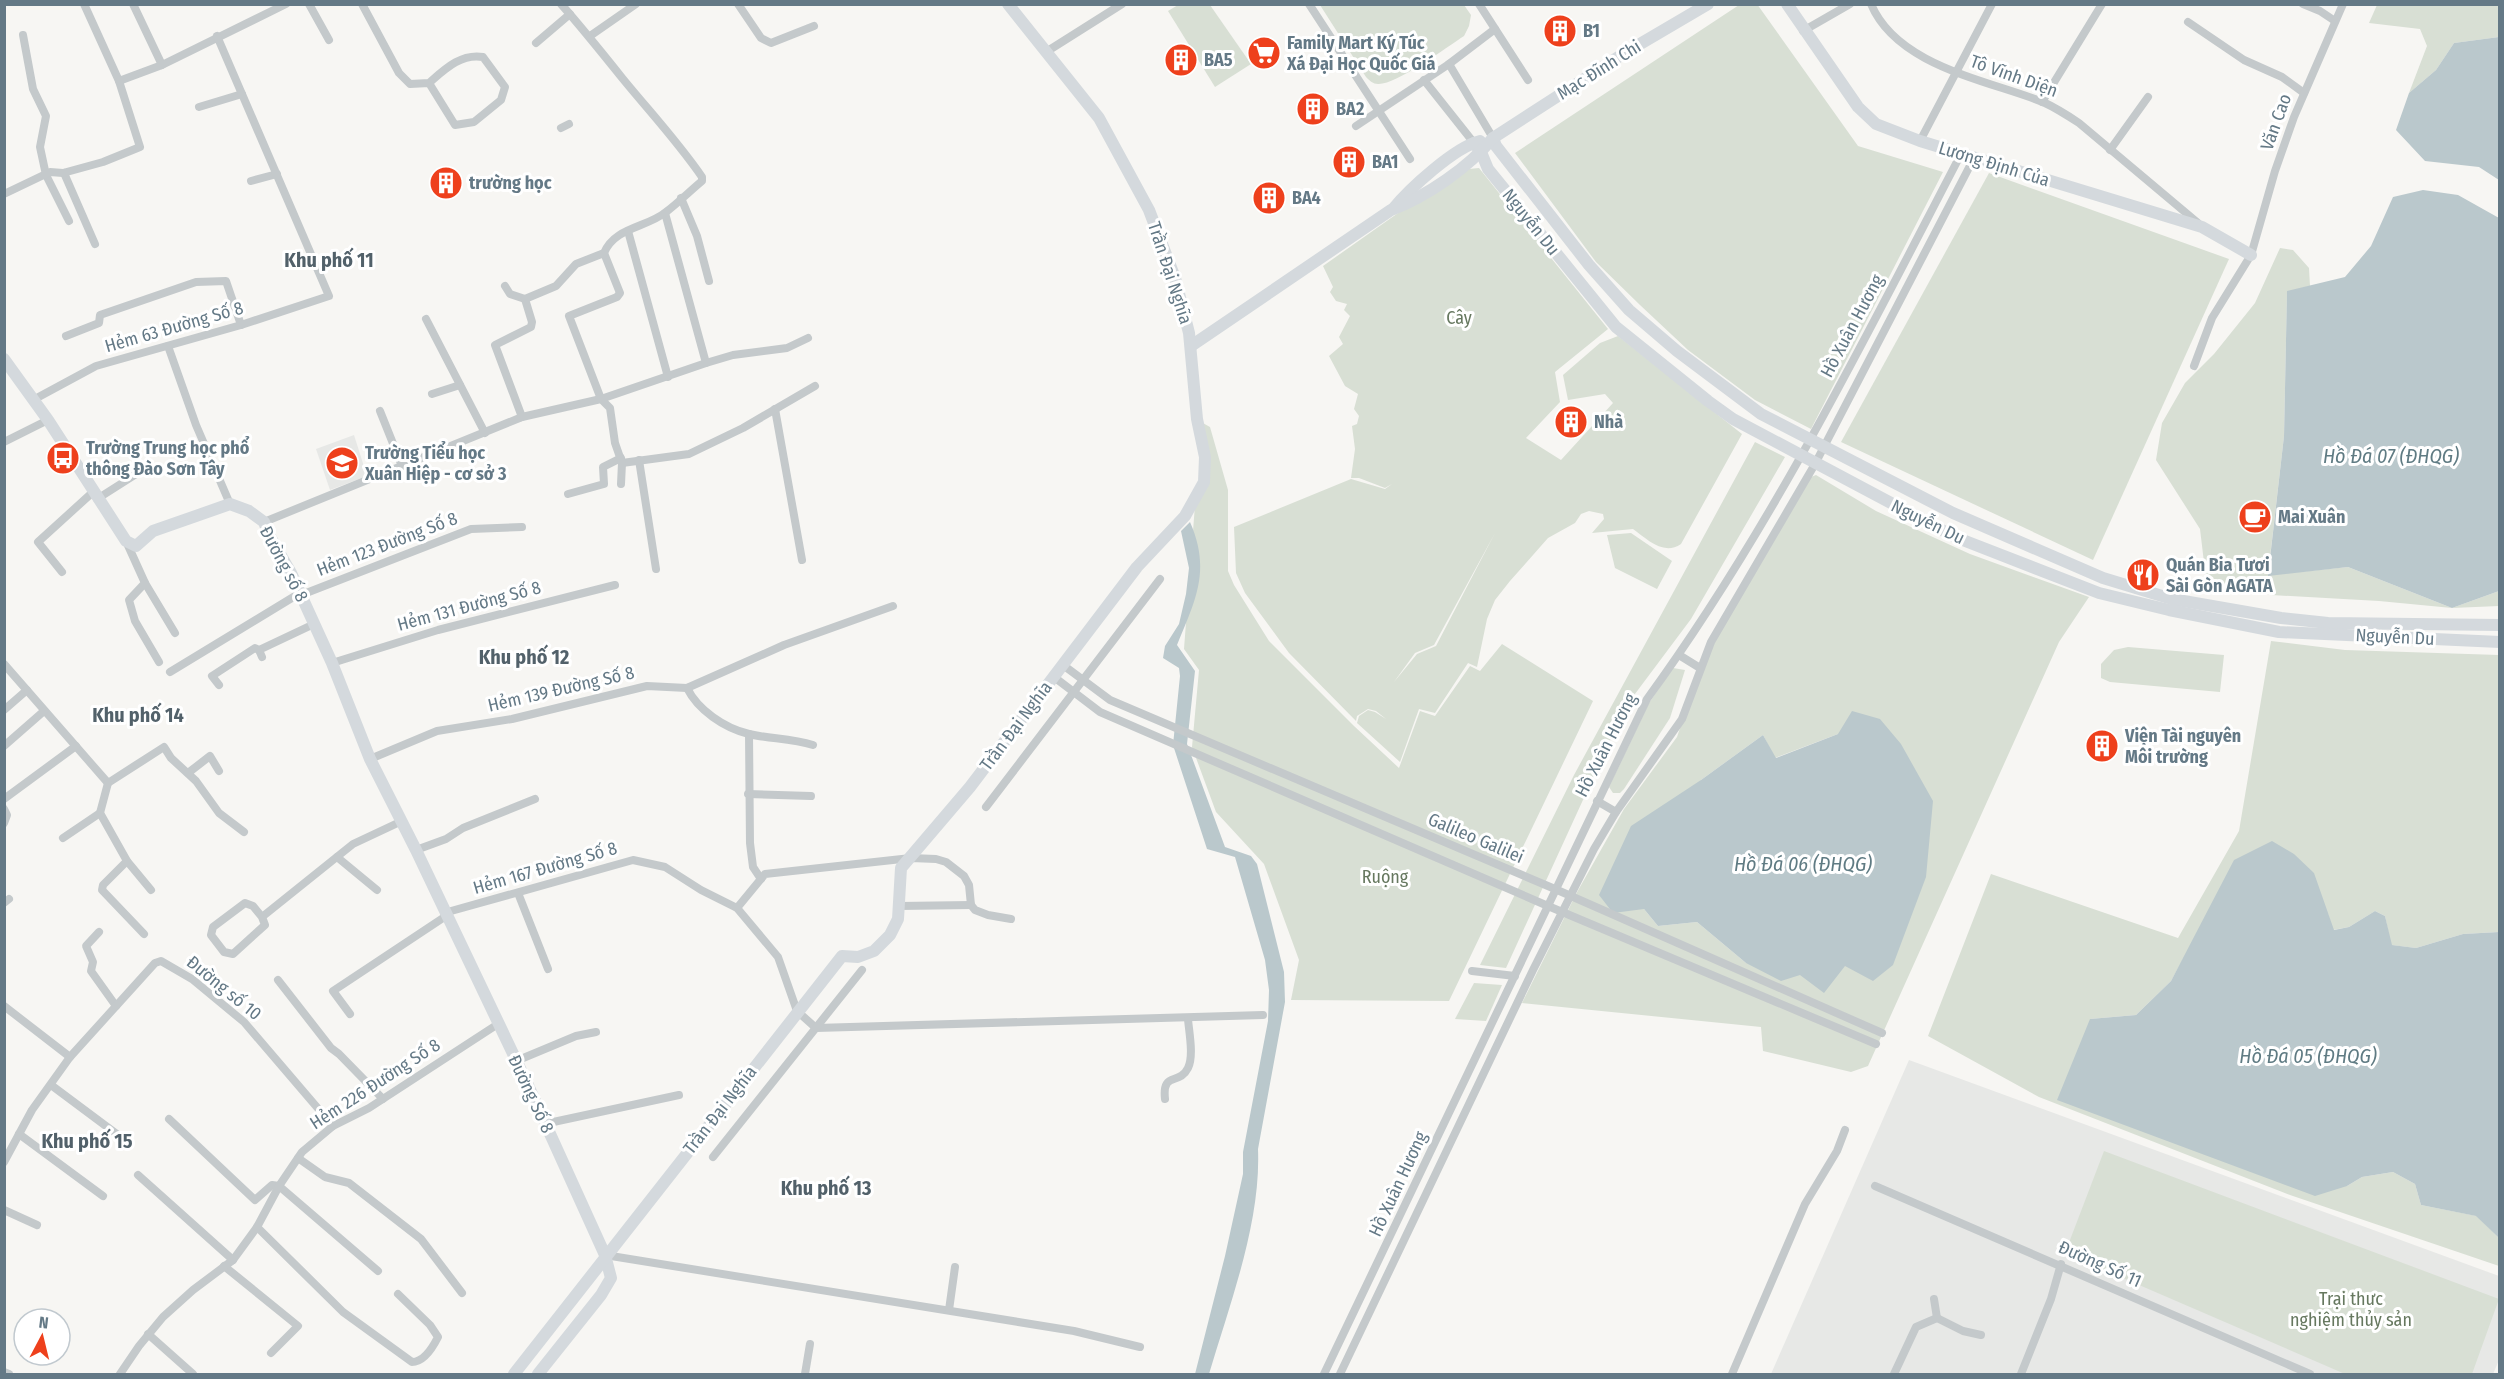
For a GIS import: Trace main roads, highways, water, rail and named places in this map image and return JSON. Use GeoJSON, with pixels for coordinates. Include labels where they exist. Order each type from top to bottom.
{"type":"FeatureCollection","features":[{"type":"Feature","properties":{"kind":"water"},"geometry":{"type":"Polygon","coordinates":[[[2499,37],[2499,180],[2479,167],[2425,161],[2396,130],[2409,93],[2436,70],[2454,43],[2499,37]]]}},
{"type":"Feature","properties":{"kind":"water","name":"Hồ Đá 07 (ĐHQG)"},"geometry":{"type":"Polygon","coordinates":[[[2423,190],[2458,195],[2499,218],[2499,591],[2452,608],[2348,567],[2268,576],[2284,436],[2287,291],[2345,277],[2371,246],[2393,197],[2423,190]]]}},
{"type":"Feature","properties":{"kind":"water"},"geometry":{"type":"Polygon","coordinates":[[[1190,522],[1200,555],[1199,584],[1177,645],[1195,671],[1187,744],[1225,847],[1251,856],[1257,864],[1284,972],[1285,1002],[1258,1149],[1255,1205],[1235,1291],[1209,1374],[1195,1374],[1243,1174],[1243,1152],[1268,1021],[1269,990],[1265,960],[1235,857],[1207,849],[1173,745],[1180,676],[1179,668],[1163,658],[1165,646],[1179,624],[1186,594],[1189,568],[1181,531],[1190,522]]]}},
{"type":"Feature","properties":{"kind":"water","name":"Hồ Đá 06 (ĐHQG)"},"geometry":{"type":"Polygon","coordinates":[[[1852,711],[1880,719],[1901,744],[1933,801],[1926,877],[1893,965],[1873,981],[1845,966],[1824,993],[1800,975],[1781,981],[1746,963],[1697,922],[1658,926],[1644,909],[1613,913],[1599,895],[1631,826],[1701,780],[1763,735],[1776,758],[1838,734],[1852,711]]]}},
{"type":"Feature","properties":{"kind":"water","name":"Hồ Đá 05 (ĐHQG)"},"geometry":{"type":"Polygon","coordinates":[[[2272,841],[2294,854],[2314,873],[2334,930],[2349,927],[2375,911],[2385,916],[2392,945],[2416,948],[2463,934],[2499,932],[2499,1238],[2476,1216],[2421,1205],[2415,1184],[2393,1172],[2362,1177],[2347,1186],[2315,1196],[2057,1100],[2090,1019],[2136,1015],[2171,981],[2234,860],[2272,841]]]}},
{"type":"Feature","properties":{"kind":"place","name":"B1"},"geometry":{"type":"Point","coordinates":[1560,31]}},
{"type":"Feature","properties":{"kind":"place","name":"Family Mart Ký Túc Xá Đại Học Quốc Giá"},"geometry":{"type":"Point","coordinates":[1264,53]}},
{"type":"Feature","properties":{"kind":"place","name":"BA5"},"geometry":{"type":"Point","coordinates":[1181,60]}},
{"type":"Feature","properties":{"kind":"place","name":"BA2"},"geometry":{"type":"Point","coordinates":[1313,109]}},
{"type":"Feature","properties":{"kind":"place","name":"BA1"},"geometry":{"type":"Point","coordinates":[1349,162]}},
{"type":"Feature","properties":{"kind":"place","name":"trường học"},"geometry":{"type":"Point","coordinates":[446,183]}},
{"type":"Feature","properties":{"kind":"place","name":"BA4"},"geometry":{"type":"Point","coordinates":[1269,198]}},
{"type":"Feature","properties":{"kind":"place","name":"Nhà"},"geometry":{"type":"Point","coordinates":[1571,422]}},
{"type":"Feature","properties":{"kind":"place","name":"Trường Trung học phổ thông Đào Sơn Tây"},"geometry":{"type":"Point","coordinates":[63,458]}},
{"type":"Feature","properties":{"kind":"place","name":"Trường Tiểu học Xuân Hiệp - cơ sở 3"},"geometry":{"type":"Point","coordinates":[342,463]}},
{"type":"Feature","properties":{"kind":"place","name":"Mai Xuân"},"geometry":{"type":"Point","coordinates":[2255,517]}},
{"type":"Feature","properties":{"kind":"place","name":"Quán Bia Tươi Sài Gòn AGATA"},"geometry":{"type":"Point","coordinates":[2143,575]}},
{"type":"Feature","properties":{"kind":"place","name":"Viện Tài nguyên Môi trường"},"geometry":{"type":"Point","coordinates":[2102,746]}},
{"type":"Feature","properties":{"kind":"district","name":"Khu phố 11"},"geometry":{"type":"Point","coordinates":[329,260]}},
{"type":"Feature","properties":{"kind":"district","name":"Khu phố 12"},"geometry":{"type":"Point","coordinates":[524,657]}},
{"type":"Feature","properties":{"kind":"district","name":"Khu phố 14"},"geometry":{"type":"Point","coordinates":[138,715]}},
{"type":"Feature","properties":{"kind":"district","name":"Khu phố 15"},"geometry":{"type":"Point","coordinates":[87,1141]}},
{"type":"Feature","properties":{"kind":"district","name":"Khu phố 13"},"geometry":{"type":"Point","coordinates":[826,1188]}},
{"type":"Feature","properties":{"kind":"park label","name":"Cây"},"geometry":{"type":"Point","coordinates":[1459,318]}},
{"type":"Feature","properties":{"kind":"park label","name":"Ruộng"},"geometry":{"type":"Point","coordinates":[1385,877]}},
{"type":"Feature","properties":{"kind":"park label","name":"Trại thực nghiệm thủy sản"},"geometry":{"type":"Point","coordinates":[2351,1309]}}]}
